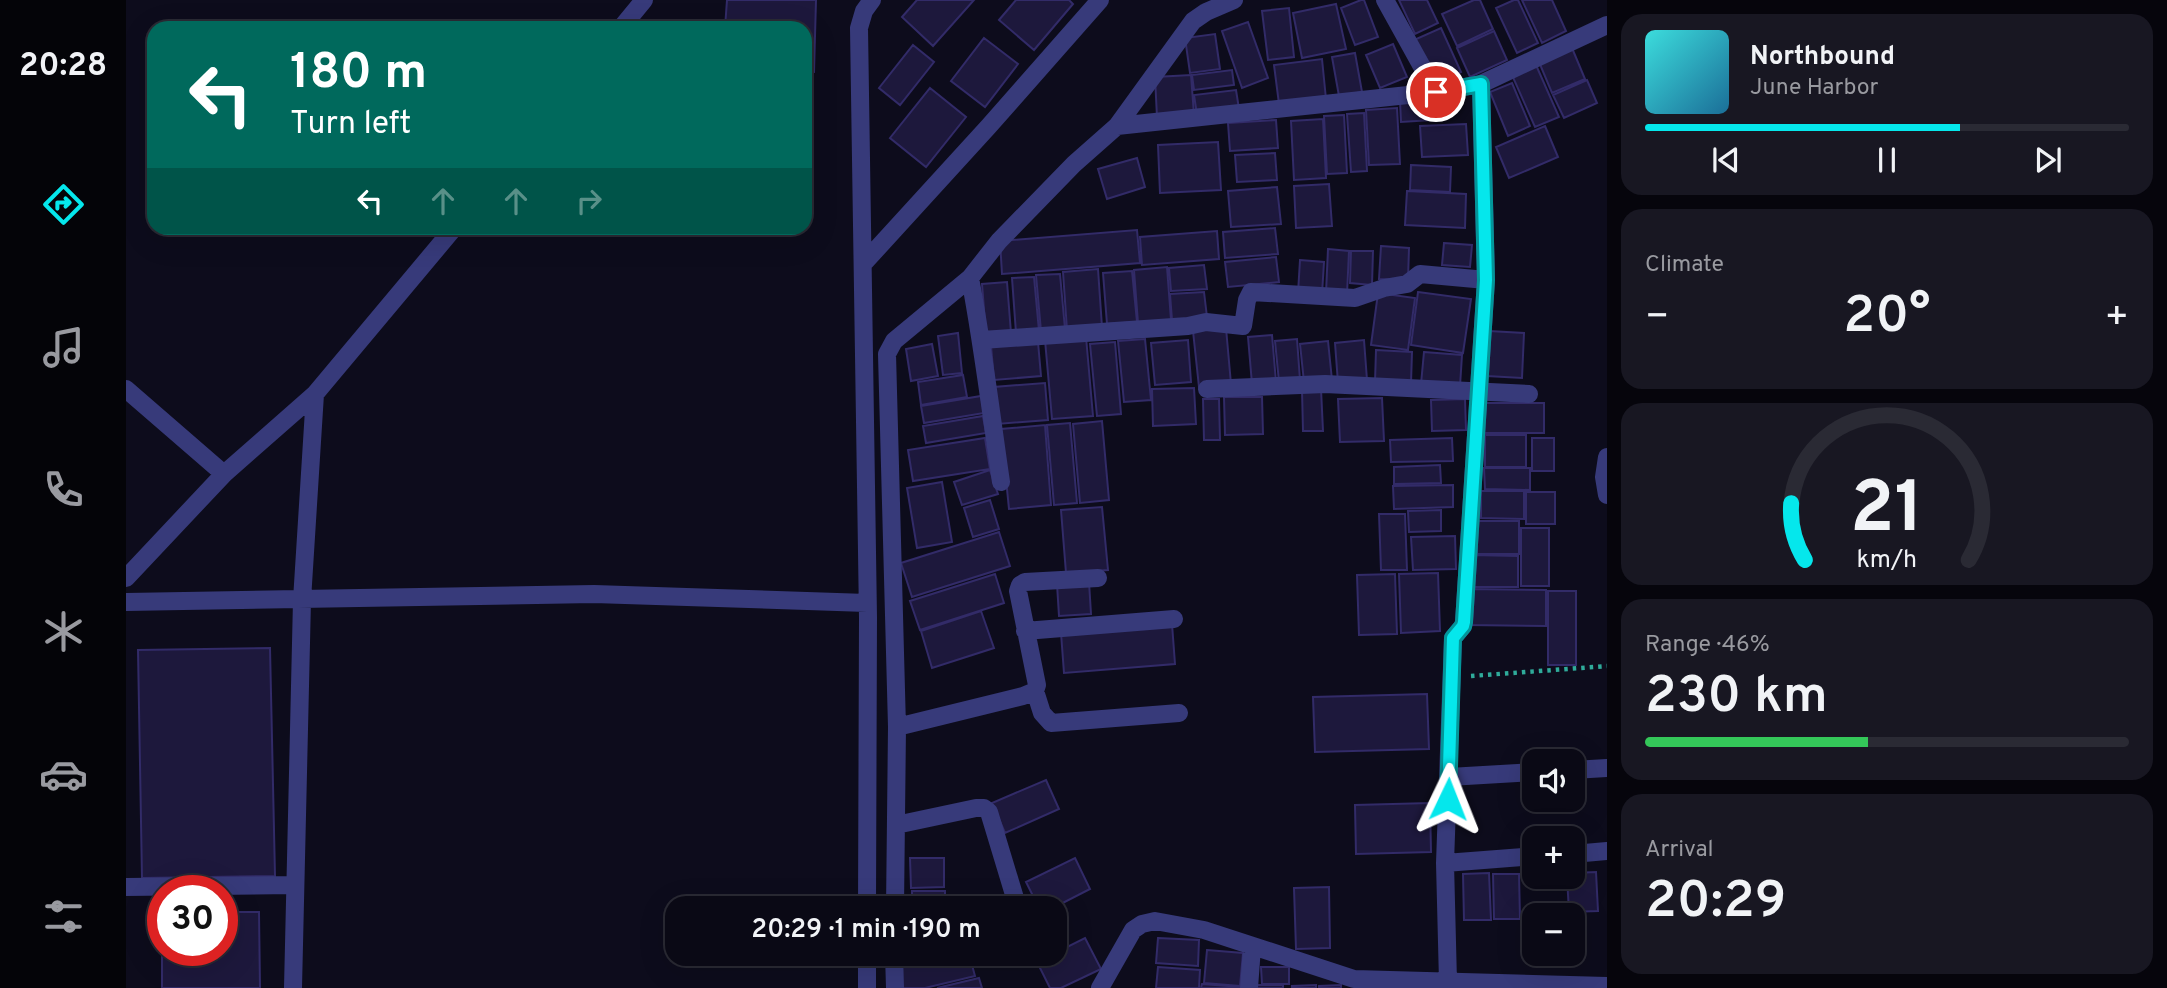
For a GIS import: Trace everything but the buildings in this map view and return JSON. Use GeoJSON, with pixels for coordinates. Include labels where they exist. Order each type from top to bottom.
{"type":"FeatureCollection","features":[{"type":"Feature","properties":{"kind":"street"},"geometry":{"type":"LineString","coordinates":[[627,21],[644,0]]}},
{"type":"Feature","properties":{"kind":"street"},"geometry":{"type":"LineString","coordinates":[[867,896],[868,617],[859,28],[864,11],[872,0]]}},
{"type":"Feature","properties":{"kind":"street"},"geometry":{"type":"LineString","coordinates":[[863,264],[1100,0]]}},
{"type":"Feature","properties":{"kind":"street"},"geometry":{"type":"LineString","coordinates":[[894,896],[897,727],[887,354],[894,341],[970,278],[999,240],[1074,164],[1117,126],[1193,21],[1234,0]]}},
{"type":"Feature","properties":{"kind":"street"},"geometry":{"type":"LineString","coordinates":[[1385,0],[1436,92]]}},
{"type":"Feature","properties":{"kind":"street"},"geometry":{"type":"LineString","coordinates":[[1117,126],[1436,92],[1481,84],[1607,25]]}},
{"type":"Feature","properties":{"kind":"street"},"geometry":{"type":"LineString","coordinates":[[1448,982],[1445,863],[1453,638],[1464,622],[1486,280],[1481,84]]}},
{"type":"Feature","properties":{"kind":"street"},"geometry":{"type":"LineString","coordinates":[[126,578],[224,474],[315,394],[448,235]]}},
{"type":"Feature","properties":{"kind":"street"},"geometry":{"type":"LineString","coordinates":[[982,340],[1188,326],[1206,322],[1243,326],[1251,292],[1355,298],[1384,288],[1407,284],[1420,274],[1486,280]]}},
{"type":"Feature","properties":{"kind":"street"},"geometry":{"type":"LineString","coordinates":[[970,278],[982,340],[986,388],[1001,482]]}},
{"type":"Feature","properties":{"kind":"street"},"geometry":{"type":"LineString","coordinates":[[1207,390],[1325,384],[1530,394]]}},
{"type":"Feature","properties":{"kind":"street"},"geometry":{"type":"LineString","coordinates":[[126,390],[224,474]]}},
{"type":"Feature","properties":{"kind":"street"},"geometry":{"type":"LineString","coordinates":[[293,988],[293,885],[302,600],[315,394]]}},
{"type":"Feature","properties":{"kind":"street"},"geometry":{"type":"LineString","coordinates":[[1607,457],[1604,477],[1607,495]]}},
{"type":"Feature","properties":{"kind":"street"},"geometry":{"type":"LineString","coordinates":[[1098,578],[1025,582],[1020,585],[1018,591],[1037,685],[1035,691],[1042,713],[1051,723],[1179,713]]}},
{"type":"Feature","properties":{"kind":"street"},"geometry":{"type":"LineString","coordinates":[[126,602],[594,594],[866,603]]}},
{"type":"Feature","properties":{"kind":"street"},"geometry":{"type":"LineString","coordinates":[[1025,631],[1174,620]]}},
{"type":"Feature","properties":{"kind":"street"},"geometry":{"type":"LineString","coordinates":[[897,727],[1035,691]]}},
{"type":"Feature","properties":{"kind":"street"},"geometry":{"type":"LineString","coordinates":[[1585,769],[1607,768]]}},
{"type":"Feature","properties":{"kind":"street"},"geometry":{"type":"LineString","coordinates":[[1449,778],[1522,773]]}},
{"type":"Feature","properties":{"kind":"street"},"geometry":{"type":"LineString","coordinates":[[896,825],[984,808],[989,812],[1014,896]]}},
{"type":"Feature","properties":{"kind":"street"},"geometry":{"type":"LineString","coordinates":[[1585,853],[1607,851]]}},
{"type":"Feature","properties":{"kind":"street"},"geometry":{"type":"LineString","coordinates":[[1445,863],[1522,857]]}},
{"type":"Feature","properties":{"kind":"street"},"geometry":{"type":"LineString","coordinates":[[126,887],[293,885]]}},
{"type":"Feature","properties":{"kind":"street"},"geometry":{"type":"LineString","coordinates":[[1100,988],[1133,930],[1147,922],[1155,921],[1203,929],[1354,983],[1448,982],[1607,986]]}},
{"type":"Feature","properties":{"kind":"street"},"geometry":{"type":"LineString","coordinates":[[1249,988],[1252,947]]}},
{"type":"Feature","properties":{"kind":"street"},"geometry":{"type":"LineString","coordinates":[[867,966],[867,988]]}},
{"type":"Feature","properties":{"kind":"street"},"geometry":{"type":"LineString","coordinates":[[894,966],[895,988]]}},
{"type":"Feature","properties":{"kind":"path"},"geometry":{"type":"LineString","coordinates":[[1453,678],[1607,666]]}},
{"type":"Feature","properties":{"kind":"route"},"geometry":{"type":"LineString","coordinates":[[1436,92],[1481,84],[1486,280],[1464,622],[1453,638],[1448,799]]}}]}
